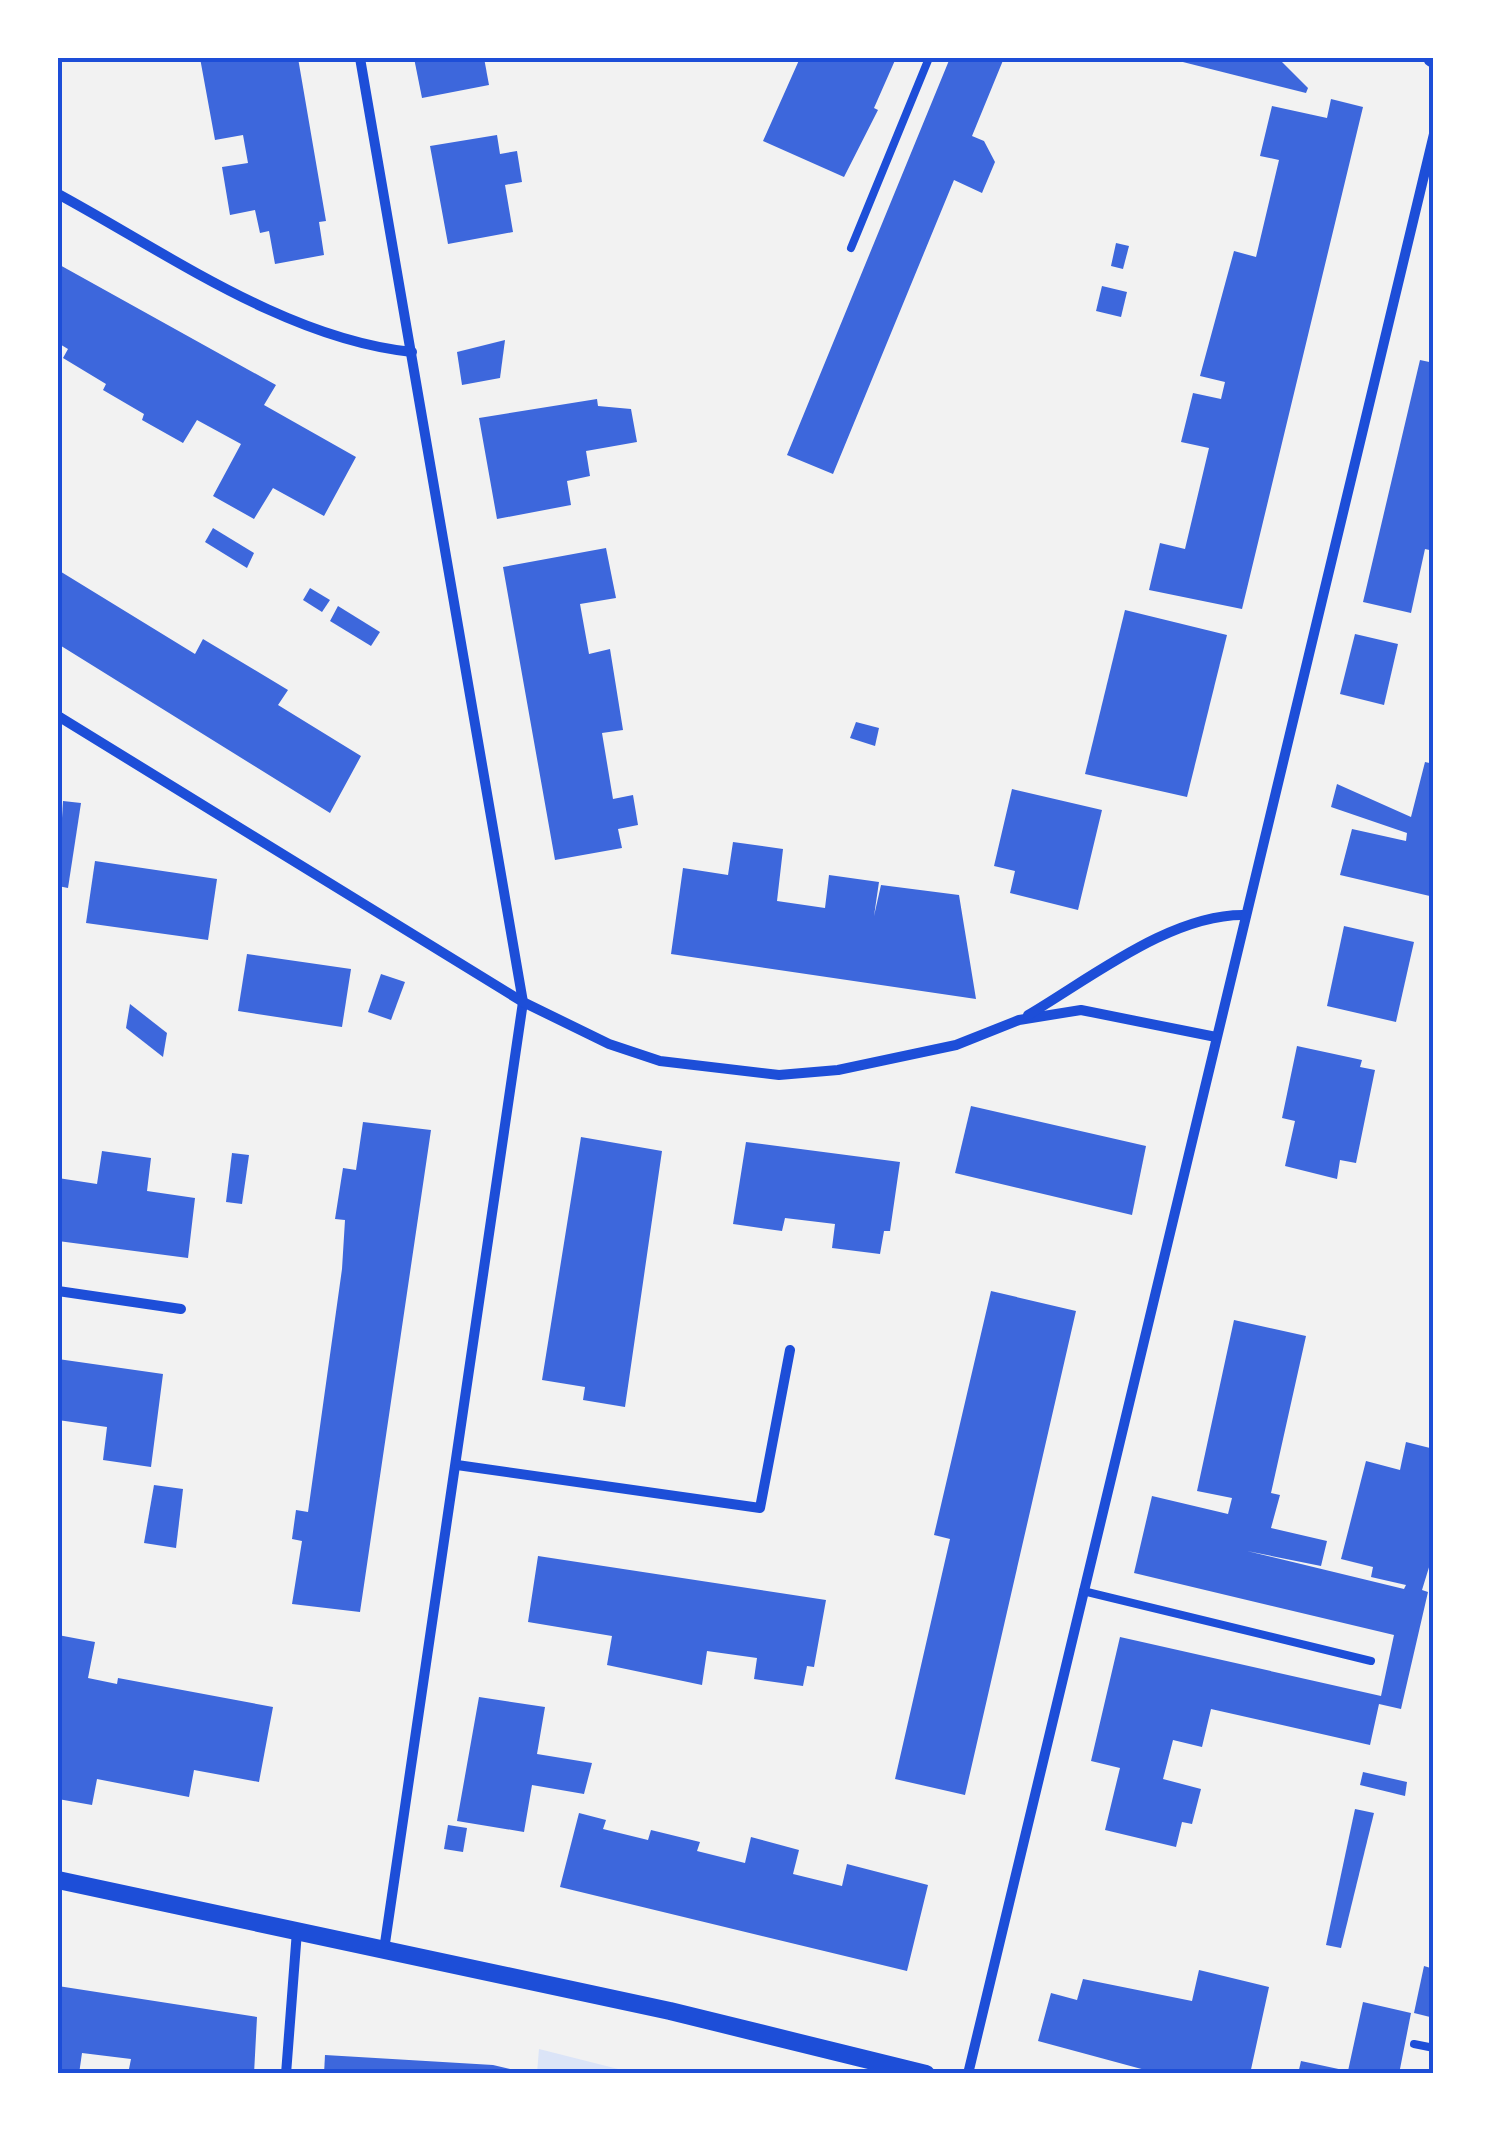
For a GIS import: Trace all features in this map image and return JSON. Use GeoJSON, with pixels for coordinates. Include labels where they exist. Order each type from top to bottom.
{"type":"FeatureCollection","features":[{"type":"Feature","properties":{"kind":"street"},"geometry":{"type":"LineString","coordinates":[[360,58],[522,1002],[384,1950]]}},
{"type":"Feature","properties":{"kind":"street"},"geometry":{"type":"LineString","coordinates":[[968,2074],[1434,134]]}},
{"type":"Feature","properties":{"kind":"street"},"geometry":{"type":"LineString","coordinates":[[58,194],[290,320],[370,348],[412,352]]}},
{"type":"Feature","properties":{"kind":"street"},"geometry":{"type":"LineString","coordinates":[[58,716],[522,1002],[608,1044],[660,1061],[779,1075],[898,1060],[956,1045],[1018,1020],[1178,928],[1223,914],[1246,915]]}},
{"type":"Feature","properties":{"kind":"street"},"geometry":{"type":"LineString","coordinates":[[1018,1020],[1081,1010],[1216,1038]]}},
{"type":"Feature","properties":{"kind":"street"},"geometry":{"type":"LineString","coordinates":[[58,1290],[182,1309]]}},
{"type":"Feature","properties":{"kind":"street"},"geometry":{"type":"LineString","coordinates":[[456,1465],[760,1508],[790,1350]]}},
{"type":"Feature","properties":{"kind":"street"},"geometry":{"type":"LineString","coordinates":[[58,1880],[670,2011],[926,2074]]}},
{"type":"Feature","properties":{"kind":"street"},"geometry":{"type":"LineString","coordinates":[[286,2074],[297,1931]]}},
{"type":"Feature","properties":{"kind":"lane"},"geometry":{"type":"LineString","coordinates":[[851,248],[930,58]]}},
{"type":"Feature","properties":{"kind":"lane"},"geometry":{"type":"LineString","coordinates":[[1083,1591],[1371,1661]]}},
{"type":"Feature","properties":{"kind":"lane"},"geometry":{"type":"LineString","coordinates":[[1414,2044],[1434,2048]]}},
{"type":"Feature","properties":{"kind":"shaded area"},"geometry":{"type":"Polygon","coordinates":[[[539,2049],[634,2073],[537,2073],[539,2049]]]}},
{"type":"Feature","properties":{"kind":"building"},"geometry":{"type":"Polygon","coordinates":[[[200,58],[298,58],[326,221],[319,222],[324,255],[275,264],[269,231],[260,233],[255,210],[230,215],[222,167],[248,163],[243,135],[215,140],[200,58]]]}},
{"type":"Feature","properties":{"kind":"building"},"geometry":{"type":"Polygon","coordinates":[[[414,58],[484,58],[489,85],[422,98],[414,58]]]}},
{"type":"Feature","properties":{"kind":"building"},"geometry":{"type":"Polygon","coordinates":[[[800,58],[896,58],[874,108],[878,110],[844,177],[763,141],[800,58]]]}},
{"type":"Feature","properties":{"kind":"building"},"geometry":{"type":"Polygon","coordinates":[[[950,58],[1004,58],[972,136],[984,141],[995,162],[982,193],[954,180],[833,474],[787,455],[950,58]]]}},
{"type":"Feature","properties":{"kind":"building"},"geometry":{"type":"Polygon","coordinates":[[[1167,58],[1278,58],[1308,88],[1306,93],[1167,58]]]}},
{"type":"Feature","properties":{"kind":"building"},"geometry":{"type":"Polygon","coordinates":[[[1331,99],[1363,107],[1242,609],[1149,590],[1160,543],[1185,549],[1209,448],[1181,442],[1193,393],[1221,399],[1225,382],[1200,376],[1234,251],[1256,257],[1279,160],[1260,156],[1272,106],[1327,118],[1331,99]]]}},
{"type":"Feature","properties":{"kind":"building"},"geometry":{"type":"Polygon","coordinates":[[[497,135],[500,154],[517,151],[522,182],[505,185],[513,232],[448,244],[430,146],[497,135]]]}},
{"type":"Feature","properties":{"kind":"building"},"geometry":{"type":"Polygon","coordinates":[[[1116,243],[1129,246],[1123,269],[1111,266],[1116,243]]]}},
{"type":"Feature","properties":{"kind":"building"},"geometry":{"type":"Polygon","coordinates":[[[58,264],[276,385],[264,405],[356,457],[324,516],[273,488],[254,519],[213,496],[241,444],[197,420],[183,443],[142,420],[144,414],[103,390],[106,384],[63,358],[68,349],[58,343],[58,264]]]}},
{"type":"Feature","properties":{"kind":"building"},"geometry":{"type":"Polygon","coordinates":[[[1102,286],[1127,292],[1121,317],[1096,311],[1102,286]]]}},
{"type":"Feature","properties":{"kind":"building"},"geometry":{"type":"Polygon","coordinates":[[[505,340],[500,378],[462,385],[457,352],[505,340]]]}},
{"type":"Feature","properties":{"kind":"building"},"geometry":{"type":"Polygon","coordinates":[[[1420,360],[1434,363],[1434,551],[1425,549],[1411,613],[1363,602],[1420,360]]]}},
{"type":"Feature","properties":{"kind":"building"},"geometry":{"type":"Polygon","coordinates":[[[597,399],[598,406],[631,409],[637,442],[586,451],[590,476],[567,481],[571,505],[497,519],[479,418],[597,399]]]}},
{"type":"Feature","properties":{"kind":"building"},"geometry":{"type":"Polygon","coordinates":[[[213,528],[254,553],[247,568],[205,542],[213,528]]]}},
{"type":"Feature","properties":{"kind":"building"},"geometry":{"type":"Polygon","coordinates":[[[606,548],[616,598],[580,604],[589,654],[610,649],[623,730],[602,733],[613,799],[633,795],[638,825],[618,829],[622,848],[555,860],[503,567],[606,548]]]}},
{"type":"Feature","properties":{"kind":"building"},"geometry":{"type":"Polygon","coordinates":[[[58,570],[195,654],[203,639],[288,690],[278,705],[361,756],[330,813],[58,644],[58,570]]]}},
{"type":"Feature","properties":{"kind":"building"},"geometry":{"type":"Polygon","coordinates":[[[310,588],[330,600],[322,612],[303,600],[310,588]]]}},
{"type":"Feature","properties":{"kind":"building"},"geometry":{"type":"Polygon","coordinates":[[[338,606],[380,632],[371,646],[330,621],[338,606]]]}},
{"type":"Feature","properties":{"kind":"building"},"geometry":{"type":"Polygon","coordinates":[[[1125,610],[1227,635],[1187,797],[1085,774],[1125,610]]]}},
{"type":"Feature","properties":{"kind":"building"},"geometry":{"type":"Polygon","coordinates":[[[1355,634],[1398,644],[1384,705],[1340,694],[1355,634]]]}},
{"type":"Feature","properties":{"kind":"building"},"geometry":{"type":"Polygon","coordinates":[[[856,722],[879,728],[875,746],[850,738],[856,722]]]}},
{"type":"Feature","properties":{"kind":"building"},"geometry":{"type":"Polygon","coordinates":[[[1425,762],[1434,764],[1434,897],[1340,875],[1352,829],[1406,841],[1407,833],[1331,807],[1337,784],[1411,817],[1425,762]]]}},
{"type":"Feature","properties":{"kind":"building"},"geometry":{"type":"Polygon","coordinates":[[[1012,789],[1102,810],[1078,910],[1010,893],[1015,871],[994,866],[1012,789]]]}},
{"type":"Feature","properties":{"kind":"building"},"geometry":{"type":"Polygon","coordinates":[[[63,801],[81,803],[68,888],[58,886],[63,801]]]}},
{"type":"Feature","properties":{"kind":"building"},"geometry":{"type":"Polygon","coordinates":[[[733,842],[783,849],[777,901],[825,908],[829,875],[879,882],[874,916],[881,885],[959,895],[976,999],[671,954],[683,868],[728,875],[733,842]]]}},
{"type":"Feature","properties":{"kind":"building"},"geometry":{"type":"Polygon","coordinates":[[[95,861],[217,879],[208,940],[86,923],[95,861]]]}},
{"type":"Feature","properties":{"kind":"building"},"geometry":{"type":"Polygon","coordinates":[[[1344,926],[1414,942],[1396,1022],[1327,1006],[1344,926]]]}},
{"type":"Feature","properties":{"kind":"building"},"geometry":{"type":"Polygon","coordinates":[[[247,954],[351,969],[342,1027],[238,1011],[247,954]]]}},
{"type":"Feature","properties":{"kind":"building"},"geometry":{"type":"Polygon","coordinates":[[[381,974],[405,982],[391,1020],[368,1012],[381,974]]]}},
{"type":"Feature","properties":{"kind":"building"},"geometry":{"type":"Polygon","coordinates":[[[130,1004],[167,1033],[163,1057],[126,1028],[130,1004]]]}},
{"type":"Feature","properties":{"kind":"building"},"geometry":{"type":"Polygon","coordinates":[[[1297,1046],[1362,1060],[1360,1067],[1375,1070],[1356,1163],[1340,1160],[1337,1179],[1285,1166],[1295,1121],[1282,1118],[1297,1046]]]}},
{"type":"Feature","properties":{"kind":"building"},"geometry":{"type":"Polygon","coordinates":[[[971,1106],[1146,1146],[1132,1215],[955,1173],[971,1106]]]}},
{"type":"Feature","properties":{"kind":"building"},"geometry":{"type":"Polygon","coordinates":[[[363,1122],[431,1130],[360,1612],[292,1604],[302,1541],[292,1539],[296,1510],[308,1512],[342,1269],[345,1220],[335,1219],[343,1168],[356,1170],[363,1122]]]}},
{"type":"Feature","properties":{"kind":"building"},"geometry":{"type":"Polygon","coordinates":[[[581,1137],[662,1151],[625,1407],[583,1400],[585,1387],[542,1380],[581,1137]]]}},
{"type":"Feature","properties":{"kind":"building"},"geometry":{"type":"Polygon","coordinates":[[[746,1142],[900,1162],[890,1231],[884,1231],[880,1254],[832,1248],[835,1224],[785,1218],[782,1231],[733,1224],[746,1142]]]}},
{"type":"Feature","properties":{"kind":"building"},"geometry":{"type":"Polygon","coordinates":[[[102,1151],[151,1158],[147,1191],[195,1198],[188,1258],[58,1241],[58,1178],[97,1184],[102,1151]]]}},
{"type":"Feature","properties":{"kind":"building"},"geometry":{"type":"Polygon","coordinates":[[[232,1153],[249,1155],[242,1204],[226,1202],[232,1153]]]}},
{"type":"Feature","properties":{"kind":"building"},"geometry":{"type":"Polygon","coordinates":[[[991,1291],[1076,1311],[965,1795],[895,1779],[950,1539],[934,1535],[991,1291]]]}},
{"type":"Feature","properties":{"kind":"building"},"geometry":{"type":"Polygon","coordinates":[[[1234,1320],[1306,1336],[1271,1493],[1280,1495],[1271,1528],[1327,1541],[1321,1566],[1247,1551],[1404,1589],[1406,1585],[1371,1577],[1373,1567],[1341,1559],[1366,1461],[1400,1470],[1406,1442],[1434,1449],[1434,1551],[1422,1590],[1428,1592],[1401,1709],[1379,1704],[1370,1745],[1211,1709],[1202,1747],[1173,1740],[1163,1779],[1201,1789],[1192,1824],[1182,1822],[1176,1847],[1105,1830],[1120,1768],[1091,1761],[1120,1637],[1381,1696],[1394,1635],[1134,1573],[1152,1496],[1228,1514],[1232,1498],[1197,1491],[1234,1320]]]}},
{"type":"Feature","properties":{"kind":"building"},"geometry":{"type":"Polygon","coordinates":[[[58,1359],[163,1374],[151,1467],[103,1460],[107,1427],[58,1420],[58,1359]]]}},
{"type":"Feature","properties":{"kind":"building"},"geometry":{"type":"Polygon","coordinates":[[[154,1485],[183,1489],[176,1548],[144,1543],[154,1485]]]}},
{"type":"Feature","properties":{"kind":"building"},"geometry":{"type":"Polygon","coordinates":[[[538,1556],[826,1600],[814,1667],[807,1666],[803,1686],[754,1679],[757,1658],[707,1651],[702,1685],[607,1665],[612,1636],[528,1622],[538,1556]]]}},
{"type":"Feature","properties":{"kind":"building"},"geometry":{"type":"Polygon","coordinates":[[[58,1635],[95,1642],[88,1678],[117,1684],[118,1678],[273,1707],[259,1782],[194,1770],[189,1797],[97,1779],[92,1805],[58,1799],[58,1635]]]}},
{"type":"Feature","properties":{"kind":"building"},"geometry":{"type":"Polygon","coordinates":[[[479,1697],[545,1707],[537,1754],[592,1763],[584,1794],[532,1785],[524,1832],[457,1821],[479,1697]]]}},
{"type":"Feature","properties":{"kind":"building"},"geometry":{"type":"Polygon","coordinates":[[[1363,1772],[1407,1782],[1405,1796],[1360,1785],[1363,1772]]]}},
{"type":"Feature","properties":{"kind":"building"},"geometry":{"type":"Polygon","coordinates":[[[1355,1809],[1374,1813],[1341,1948],[1326,1945],[1355,1809]]]}},
{"type":"Feature","properties":{"kind":"building"},"geometry":{"type":"Polygon","coordinates":[[[579,1813],[606,1820],[603,1829],[648,1840],[651,1830],[700,1842],[697,1851],[745,1863],[751,1837],[799,1850],[793,1874],[842,1886],[847,1864],[928,1885],[907,1971],[560,1887],[579,1813]]]}},
{"type":"Feature","properties":{"kind":"building"},"geometry":{"type":"Polygon","coordinates":[[[448,1825],[467,1828],[463,1852],[444,1849],[448,1825]]]}},
{"type":"Feature","properties":{"kind":"building"},"geometry":{"type":"Polygon","coordinates":[[[1424,1966],[1434,1969],[1434,2018],[1414,2013],[1424,1966]]]}},
{"type":"Feature","properties":{"kind":"building"},"geometry":{"type":"Polygon","coordinates":[[[1199,1970],[1269,1987],[1250,2074],[1160,2074],[1038,2041],[1051,1993],[1077,2000],[1083,1979],[1192,2001],[1199,1970]]]}},
{"type":"Feature","properties":{"kind":"building"},"geometry":{"type":"Polygon","coordinates":[[[58,1986],[257,2017],[254,2074],[128,2074],[131,2059],[82,2053],[79,2074],[58,2072],[58,1986]]]}},
{"type":"Feature","properties":{"kind":"building"},"geometry":{"type":"Polygon","coordinates":[[[1363,2002],[1411,2013],[1399,2074],[1298,2074],[1301,2061],[1348,2071],[1363,2002]]]}},
{"type":"Feature","properties":{"kind":"building"},"geometry":{"type":"Polygon","coordinates":[[[325,2055],[493,2065],[531,2074],[324,2074],[325,2055]]]}}]}
